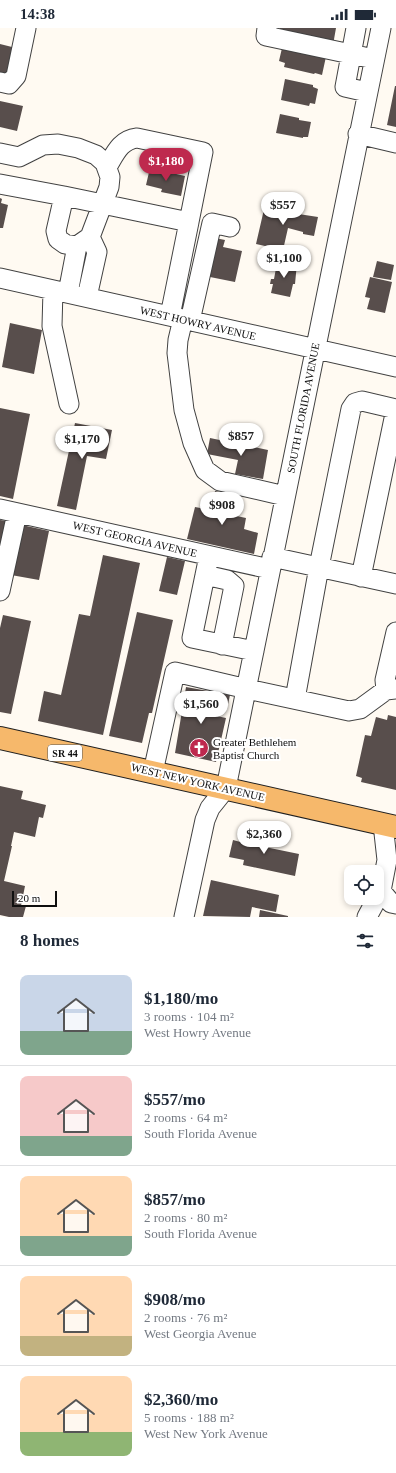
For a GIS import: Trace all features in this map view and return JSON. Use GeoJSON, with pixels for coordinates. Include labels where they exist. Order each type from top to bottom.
{"type":"FeatureCollection","features":[{"type":"Feature","properties":{"kind":"main road","name":"WEST NEW YORK AVENUE"},"geometry":{"type":"LineString","coordinates":[[0,738],[390,825]]}},
{"type":"Feature","properties":{"kind":"street"},"geometry":{"type":"LineString","coordinates":[[0,82],[9,84],[16,76],[26,28]]}},
{"type":"Feature","properties":{"kind":"street"},"geometry":{"type":"LineString","coordinates":[[267,28],[266,36],[374,59]]}},
{"type":"Feature","properties":{"kind":"street"},"geometry":{"type":"LineString","coordinates":[[356,28],[345,87],[367,92]]}},
{"type":"Feature","properties":{"kind":"street","name":"SOUTH FLORIDA AVENUE"},"geometry":{"type":"LineString","coordinates":[[226,788],[314,349],[381,28]]}},
{"type":"Feature","properties":{"kind":"street"},"geometry":{"type":"LineString","coordinates":[[358,134],[396,142]]}},
{"type":"Feature","properties":{"kind":"street"},"geometry":{"type":"LineString","coordinates":[[107,167],[118,148],[128,139],[137,138],[203,152],[189,222],[177,353],[184,410],[193,443],[205,470],[220,481],[285,496]]}},
{"type":"Feature","properties":{"kind":"street"},"geometry":{"type":"LineString","coordinates":[[0,153],[19,157],[43,145],[58,144],[78,148],[96,155],[105,163],[107,167],[110,178],[109,187],[60,292],[52,326],[69,404]]}},
{"type":"Feature","properties":{"kind":"street"},"geometry":{"type":"LineString","coordinates":[[19,157],[6,185],[189,222]]}},
{"type":"Feature","properties":{"kind":"street"},"geometry":{"type":"LineString","coordinates":[[64,196],[56,232],[58,239],[65,244],[83,242],[97,252],[87,298]]}},
{"type":"Feature","properties":{"kind":"street"},"geometry":{"type":"LineString","coordinates":[[181,319],[212,223],[230,227]]}},
{"type":"Feature","properties":{"kind":"street","name":"WEST HOWRY AVENUE"},"geometry":{"type":"LineString","coordinates":[[0,278],[396,367]]}},
{"type":"Feature","properties":{"kind":"street"},"geometry":{"type":"LineString","coordinates":[[295,699],[319,568],[353,406],[355,403],[362,401],[396,409],[361,577]]}},
{"type":"Feature","properties":{"kind":"street"},"geometry":{"type":"LineString","coordinates":[[0,591],[8,511]]}},
{"type":"Feature","properties":{"kind":"street","name":"WEST GEORGIA AVENUE"},"geometry":{"type":"LineString","coordinates":[[8,511],[209,556],[319,568],[396,584]]}},
{"type":"Feature","properties":{"kind":"street"},"geometry":{"type":"LineString","coordinates":[[209,556],[192,638],[254,651]]}},
{"type":"Feature","properties":{"kind":"street"},"geometry":{"type":"LineString","coordinates":[[205,575],[227,580],[234,586],[222,645]]}},
{"type":"Feature","properties":{"kind":"street"},"geometry":{"type":"LineString","coordinates":[[153,772],[175,672],[246,689],[355,711],[391,690],[385,680],[396,632]]}},
{"type":"Feature","properties":{"kind":"street"},"geometry":{"type":"LineString","coordinates":[[184,917],[205,820],[210,808],[226,788]]}},
{"type":"Feature","properties":{"kind":"street"},"geometry":{"type":"LineString","coordinates":[[384,876],[390,825]]}},
{"type":"Feature","properties":{"kind":"street"},"geometry":{"type":"LineString","coordinates":[[384,895],[391,903],[396,904]]}},
{"type":"Feature","properties":{"kind":"street"},"geometry":{"type":"LineString","coordinates":[[367,917],[373,905]]}},
{"type":"Feature","properties":{"kind":"building"},"geometry":{"type":"Polygon","coordinates":[[[280,28],[336,28],[333,45],[279,33],[280,28]]]}},
{"type":"Feature","properties":{"kind":"building"},"geometry":{"type":"Polygon","coordinates":[[[0,44],[16,48],[11,75],[0,73],[0,44]]]}},
{"type":"Feature","properties":{"kind":"building"},"geometry":{"type":"Polygon","coordinates":[[[282,48],[327,52],[322,75],[284,67],[285,63],[279,61],[282,48]]]}},
{"type":"Feature","properties":{"kind":"building"},"geometry":{"type":"Polygon","coordinates":[[[285,79],[313,85],[313,87],[318,89],[315,104],[310,103],[309,106],[281,100],[285,79]]]}},
{"type":"Feature","properties":{"kind":"building"},"geometry":{"type":"Polygon","coordinates":[[[396,86],[396,127],[387,125],[396,86]]]}},
{"type":"Feature","properties":{"kind":"building"},"geometry":{"type":"Polygon","coordinates":[[[0,101],[23,106],[17,131],[0,127],[0,101]]]}},
{"type":"Feature","properties":{"kind":"building"},"geometry":{"type":"Polygon","coordinates":[[[280,114],[311,122],[308,137],[303,138],[276,133],[280,114]]]}},
{"type":"Feature","properties":{"kind":"building"},"geometry":{"type":"Polygon","coordinates":[[[150,168],[185,176],[181,196],[161,192],[162,189],[146,185],[150,168]]]}},
{"type":"Feature","properties":{"kind":"building"},"geometry":{"type":"Polygon","coordinates":[[[0,198],[2,199],[1,203],[8,205],[3,228],[0,228],[0,198]]]}},
{"type":"Feature","properties":{"kind":"building"},"geometry":{"type":"Polygon","coordinates":[[[265,205],[292,211],[292,213],[318,217],[314,236],[303,234],[303,232],[288,228],[283,250],[256,244],[265,205]]]}},
{"type":"Feature","properties":{"kind":"building"},"geometry":{"type":"Polygon","coordinates":[[[215,238],[225,240],[223,247],[242,251],[235,282],[210,277],[213,256],[216,249],[213,249],[215,238]]]}},
{"type":"Feature","properties":{"kind":"building"},"geometry":{"type":"Polygon","coordinates":[[[287,261],[297,263],[295,284],[293,284],[290,297],[271,293],[273,284],[270,284],[271,279],[274,279],[277,263],[286,265],[287,261]]]}},
{"type":"Feature","properties":{"kind":"building"},"geometry":{"type":"Polygon","coordinates":[[[377,261],[394,265],[391,280],[373,277],[377,261]]]}},
{"type":"Feature","properties":{"kind":"building"},"geometry":{"type":"Polygon","coordinates":[[[370,277],[392,282],[385,313],[367,309],[370,298],[365,297],[370,277]]]}},
{"type":"Feature","properties":{"kind":"building"},"geometry":{"type":"Polygon","coordinates":[[[10,323],[42,330],[34,374],[2,367],[10,323]]]}},
{"type":"Feature","properties":{"kind":"building"},"geometry":{"type":"Polygon","coordinates":[[[0,408],[30,414],[13,499],[0,496],[0,408]]]}},
{"type":"Feature","properties":{"kind":"building"},"geometry":{"type":"Polygon","coordinates":[[[75,423],[112,430],[106,459],[87,456],[76,510],[57,506],[75,423]]]}},
{"type":"Feature","properties":{"kind":"building"},"geometry":{"type":"Polygon","coordinates":[[[210,438],[268,450],[263,479],[235,474],[238,460],[207,454],[210,438]]]}},
{"type":"Feature","properties":{"kind":"building"},"geometry":{"type":"Polygon","coordinates":[[[215,491],[236,496],[232,515],[246,518],[244,529],[258,533],[254,554],[187,539],[195,507],[211,510],[215,491]]]}},
{"type":"Feature","properties":{"kind":"building"},"geometry":{"type":"Polygon","coordinates":[[[0,520],[7,521],[0,549],[0,520]]]}},
{"type":"Feature","properties":{"kind":"building"},"geometry":{"type":"Polygon","coordinates":[[[22,525],[49,531],[39,580],[11,575],[22,525]]]}},
{"type":"Feature","properties":{"kind":"building"},"geometry":{"type":"Polygon","coordinates":[[[103,555],[140,563],[103,735],[38,721],[44,691],[61,695],[79,614],[90,616],[103,555]]]}},
{"type":"Feature","properties":{"kind":"building"},"geometry":{"type":"Polygon","coordinates":[[[167,557],[185,561],[177,595],[159,591],[167,557]]]}},
{"type":"Feature","properties":{"kind":"building"},"geometry":{"type":"Polygon","coordinates":[[[137,612],[173,620],[152,713],[149,713],[142,743],[109,736],[137,612]]]}},
{"type":"Feature","properties":{"kind":"building"},"geometry":{"type":"Polygon","coordinates":[[[3,615],[31,621],[11,714],[0,712],[0,628],[3,615]]]}},
{"type":"Feature","properties":{"kind":"building"},"geometry":{"type":"Polygon","coordinates":[[[186,687],[230,695],[227,709],[205,705],[203,713],[226,718],[216,762],[175,753],[186,687]]]}},
{"type":"Feature","properties":{"kind":"building"},"geometry":{"type":"Polygon","coordinates":[[[388,715],[396,717],[396,790],[361,782],[362,778],[356,776],[365,735],[371,736],[376,717],[387,720],[388,715]]]}},
{"type":"Feature","properties":{"kind":"building"},"geometry":{"type":"Polygon","coordinates":[[[0,786],[23,791],[21,799],[46,805],[43,818],[39,817],[35,837],[14,832],[11,846],[4,881],[25,886],[21,906],[26,906],[23,917],[9,917],[0,915],[0,786]]]}},
{"type":"Feature","properties":{"kind":"building"},"geometry":{"type":"Polygon","coordinates":[[[252,829],[268,832],[265,847],[299,854],[295,876],[243,865],[244,860],[229,857],[233,840],[248,844],[252,829]]]}},
{"type":"Feature","properties":{"kind":"building"},"geometry":{"type":"Polygon","coordinates":[[[211,880],[279,895],[276,912],[252,907],[250,917],[203,916],[211,880]]]}},
{"type":"Feature","properties":{"kind":"building"},"geometry":{"type":"Polygon","coordinates":[[[260,910],[288,916],[288,917],[259,917],[260,910]]]}},
{"type":"Feature","properties":{"kind":"place","name":"Greater Bethlehem Baptist Church"},"geometry":{"type":"Point","coordinates":[199,748]}}]}
